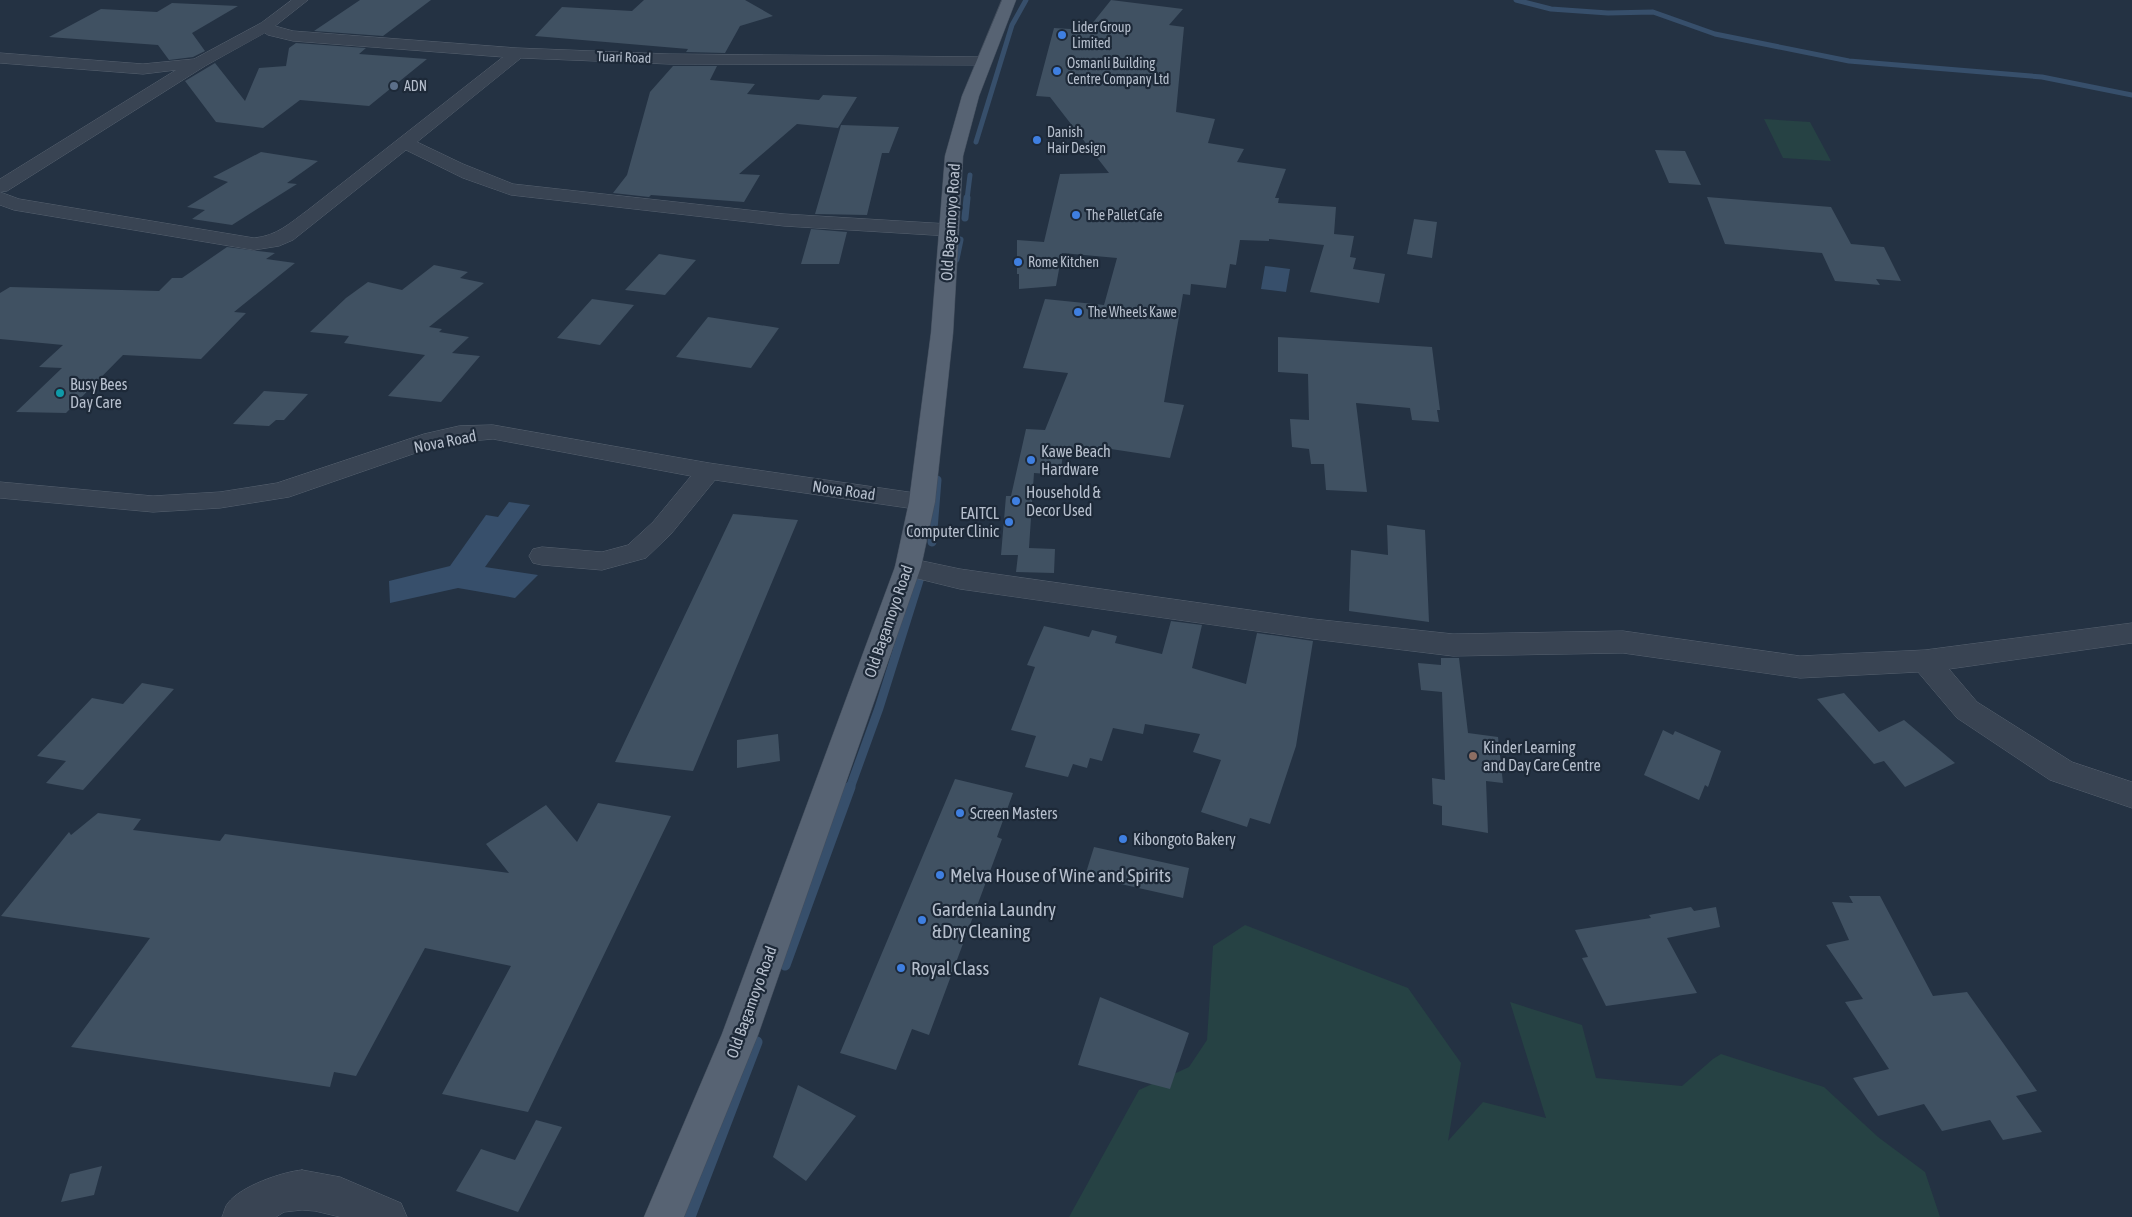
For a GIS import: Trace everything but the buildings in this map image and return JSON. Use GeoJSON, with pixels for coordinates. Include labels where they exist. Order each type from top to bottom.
{"type":"FeatureCollection","features":[{"type":"Feature","properties":{"kind":"main road","name":"Old Bagamoyo Road"},"geometry":{"type":"LineString","coordinates":[[664,1217],[740,1035],[908,567],[922,502],[942,333],[954,156],[984,60],[1010,0]]}},
{"type":"Feature","properties":{"kind":"street"},"geometry":{"type":"LineString","coordinates":[[0,186],[199,63],[266,26],[301,0]]}},
{"type":"Feature","properties":{"kind":"street","name":"Tuari Road"},"geometry":{"type":"LineString","coordinates":[[266,26],[273,32],[293,36],[517,53],[669,59],[984,60]]}},
{"type":"Feature","properties":{"kind":"street"},"geometry":{"type":"LineString","coordinates":[[0,198],[14,204],[172,232],[254,244],[272,242],[286,236],[517,53]]}},
{"type":"Feature","properties":{"kind":"street"},"geometry":{"type":"LineString","coordinates":[[0,58],[142,69],[199,63]]}},
{"type":"Feature","properties":{"kind":"street"},"geometry":{"type":"LineString","coordinates":[[404,142],[451,167],[481,180],[511,189],[784,220],[949,230]]}},
{"type":"Feature","properties":{"kind":"street","name":"Nova Road"},"geometry":{"type":"LineString","coordinates":[[0,490],[153,504],[220,500],[280,491],[424,442],[459,434],[493,432],[708,471],[922,502]]}},
{"type":"Feature","properties":{"kind":"street"},"geometry":{"type":"LineString","coordinates":[[542,556],[602,561],[637,552],[662,528],[708,471]]}},
{"type":"Feature","properties":{"kind":"street"},"geometry":{"type":"LineString","coordinates":[[908,567],[960,579],[1304,628],[1453,645],[1623,642],[1800,667],[1925,661],[2132,633]]}},
{"type":"Feature","properties":{"kind":"street"},"geometry":{"type":"LineString","coordinates":[[1925,661],[1967,710],[2060,771],[2132,795]]}},
{"type":"Feature","properties":{"kind":"street"},"geometry":{"type":"LineString","coordinates":[[242,1217],[257,1205],[288,1191],[318,1190],[387,1217]]}},
{"type":"Feature","properties":{"kind":"green space"},"geometry":{"type":"Polygon","coordinates":[[[1764,119],[1810,122],[1831,161],[1783,158],[1764,119]]]}},
{"type":"Feature","properties":{"kind":"green space"},"geometry":{"type":"Polygon","coordinates":[[[1245,925],[1408,988],[1461,1063],[1448,1141],[1483,1102],[1546,1118],[1510,1002],[1582,1025],[1596,1078],[1682,1086],[1721,1054],[1824,1087],[1878,1137],[1925,1172],[1940,1217],[1069,1217],[1139,1090],[1189,1067],[1207,1040],[1213,946],[1245,925]]]}},
{"type":"Feature","properties":{"kind":"water"},"geometry":{"type":"Polygon","coordinates":[[[1265,266],[1290,269],[1286,292],[1261,289],[1265,266]]]}},
{"type":"Feature","properties":{"kind":"water"},"geometry":{"type":"Polygon","coordinates":[[[509,502],[530,505],[485,567],[538,575],[515,598],[458,588],[390,603],[389,581],[450,566],[486,515],[498,517],[509,502]]]}},
{"type":"Feature","properties":{"kind":"waterway"},"geometry":{"type":"LineString","coordinates":[[976,142],[1012,25],[1026,0]]}},
{"type":"Feature","properties":{"kind":"waterway"},"geometry":{"type":"LineString","coordinates":[[1516,0],[1551,9],[1608,13],[1653,12],[1715,34],[1849,61],[2042,77],[2132,95]]}},
{"type":"Feature","properties":{"kind":"waterway"},"geometry":{"type":"LineString","coordinates":[[967,199],[970,175]]}},
{"type":"Feature","properties":{"kind":"waterway"},"geometry":{"type":"LineString","coordinates":[[965,218],[967,198]]}},
{"type":"Feature","properties":{"kind":"waterway"},"geometry":{"type":"LineString","coordinates":[[956,259],[960,240]]}},
{"type":"Feature","properties":{"kind":"waterway"},"geometry":{"type":"LineString","coordinates":[[932,542],[937,480]]}},
{"type":"Feature","properties":{"kind":"waterway"},"geometry":{"type":"LineString","coordinates":[[850,788],[879,708],[922,571]]}},
{"type":"Feature","properties":{"kind":"waterway"},"geometry":{"type":"LineString","coordinates":[[785,965],[850,787]]}},
{"type":"Feature","properties":{"kind":"waterway"},"geometry":{"type":"LineString","coordinates":[[690,1217],[757,1042]]}},
{"type":"Feature","properties":{"kind":"place","name":"Lider Group Limited"},"geometry":{"type":"Point","coordinates":[1062,35]}},
{"type":"Feature","properties":{"kind":"place","name":"Osmanli Building Centre Company Ltd"},"geometry":{"type":"Point","coordinates":[1057,71]}},
{"type":"Feature","properties":{"kind":"place","name":"ADN"},"geometry":{"type":"Point","coordinates":[394,86]}},
{"type":"Feature","properties":{"kind":"place","name":"Danish Hair Design"},"geometry":{"type":"Point","coordinates":[1037,140]}},
{"type":"Feature","properties":{"kind":"place","name":"The Pallet Cafe"},"geometry":{"type":"Point","coordinates":[1076,215]}},
{"type":"Feature","properties":{"kind":"place","name":"Rome Kitchen"},"geometry":{"type":"Point","coordinates":[1018,262]}},
{"type":"Feature","properties":{"kind":"place","name":"The Wheels Kawe"},"geometry":{"type":"Point","coordinates":[1078,312]}},
{"type":"Feature","properties":{"kind":"place","name":"Busy Bees Day Care"},"geometry":{"type":"Point","coordinates":[60,393]}},
{"type":"Feature","properties":{"kind":"place","name":"Kawe Beach Hardware"},"geometry":{"type":"Point","coordinates":[1031,460]}},
{"type":"Feature","properties":{"kind":"place","name":"Household & Decor Used"},"geometry":{"type":"Point","coordinates":[1016,501]}},
{"type":"Feature","properties":{"kind":"place","name":"EAITCL Computer Clinic"},"geometry":{"type":"Point","coordinates":[1009,522]}},
{"type":"Feature","properties":{"kind":"place","name":"Kinder Learning and Day Care Centre"},"geometry":{"type":"Point","coordinates":[1473,756]}},
{"type":"Feature","properties":{"kind":"place","name":"Screen Masters"},"geometry":{"type":"Point","coordinates":[960,813]}},
{"type":"Feature","properties":{"kind":"place","name":"Kibongoto Bakery"},"geometry":{"type":"Point","coordinates":[1123,839]}},
{"type":"Feature","properties":{"kind":"place","name":"Melva House of Wine and Spirits"},"geometry":{"type":"Point","coordinates":[940,875]}},
{"type":"Feature","properties":{"kind":"place","name":"Gardenia Laundry &Dry Cleaning"},"geometry":{"type":"Point","coordinates":[922,920]}},
{"type":"Feature","properties":{"kind":"place","name":"Royal Class"},"geometry":{"type":"Point","coordinates":[901,968]}}]}
